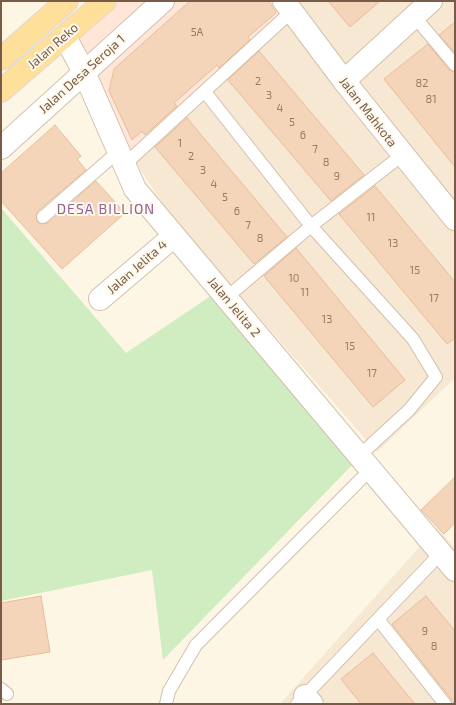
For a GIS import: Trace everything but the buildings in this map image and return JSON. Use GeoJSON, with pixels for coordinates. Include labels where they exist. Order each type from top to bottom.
{"type":"FeatureCollection","features":[{"type":"Feature","properties":{"kind":"main road","name":"Jalan Reko"},"geometry":{"type":"LineString","coordinates":[[1,59],[67,1]]}},
{"type":"Feature","properties":{"kind":"main road","name":"Jalan Reko"},"geometry":{"type":"LineString","coordinates":[[1,91],[105,1]]}},
{"type":"Feature","properties":{"kind":"street","name":"Jalan Desa Seroja 1"},"geometry":{"type":"LineString","coordinates":[[1,148],[163,1]]}},
{"type":"Feature","properties":{"kind":"street"},"geometry":{"type":"LineString","coordinates":[[344,81],[431,1]]}},
{"type":"Feature","properties":{"kind":"street","name":"Jalan Mahkota"},"geometry":{"type":"LineString","coordinates":[[286,4],[344,81],[455,220]]}},
{"type":"Feature","properties":{"kind":"street","name":"Jalan Jelita 2"},"geometry":{"type":"LineString","coordinates":[[65,37],[84,72],[135,189],[455,570]]}},
{"type":"Feature","properties":{"kind":"street","name":"Jalan Jelita 4"},"geometry":{"type":"LineString","coordinates":[[100,299],[174,236]]}},
{"type":"Feature","properties":{"kind":"lane"},"geometry":{"type":"LineString","coordinates":[[43,217],[205,92],[286,4]]}},
{"type":"Feature","properties":{"kind":"lane"},"geometry":{"type":"LineString","coordinates":[[414,16],[455,65]]}},
{"type":"Feature","properties":{"kind":"lane"},"geometry":{"type":"LineString","coordinates":[[166,704],[169,690],[196,645],[365,463],[436,376],[412,339],[311,226],[205,92]]}},
{"type":"Feature","properties":{"kind":"lane"},"geometry":{"type":"LineString","coordinates":[[226,298],[311,226],[402,155]]}},
{"type":"Feature","properties":{"kind":"lane"},"geometry":{"type":"LineString","coordinates":[[305,701],[378,619],[441,553]]}},
{"type":"Feature","properties":{"kind":"lane"},"geometry":{"type":"LineString","coordinates":[[378,619],[445,704]]}},
{"type":"Feature","properties":{"kind":"shaded area"},"geometry":{"type":"Polygon","coordinates":[[[120,1],[276,1],[284,11],[129,152],[77,39],[120,1]]]}},
{"type":"Feature","properties":{"kind":"shaded area"},"geometry":{"type":"Polygon","coordinates":[[[287,1],[455,1],[455,378],[377,452],[172,218],[129,152],[284,12],[287,1]]]}},
{"type":"Feature","properties":{"kind":"shaded area"},"geometry":{"type":"Polygon","coordinates":[[[437,527],[455,548],[455,704],[280,704],[437,527]]]}},
{"type":"Feature","properties":{"kind":"green space"},"geometry":{"type":"Polygon","coordinates":[[[1,208],[126,353],[212,295],[354,463],[163,660],[152,570],[1,601],[1,208]]]}},
{"type":"Feature","properties":{"kind":"district","name":"DESA BILLION"},"geometry":{"type":"Point","coordinates":[106,209]}}]}
